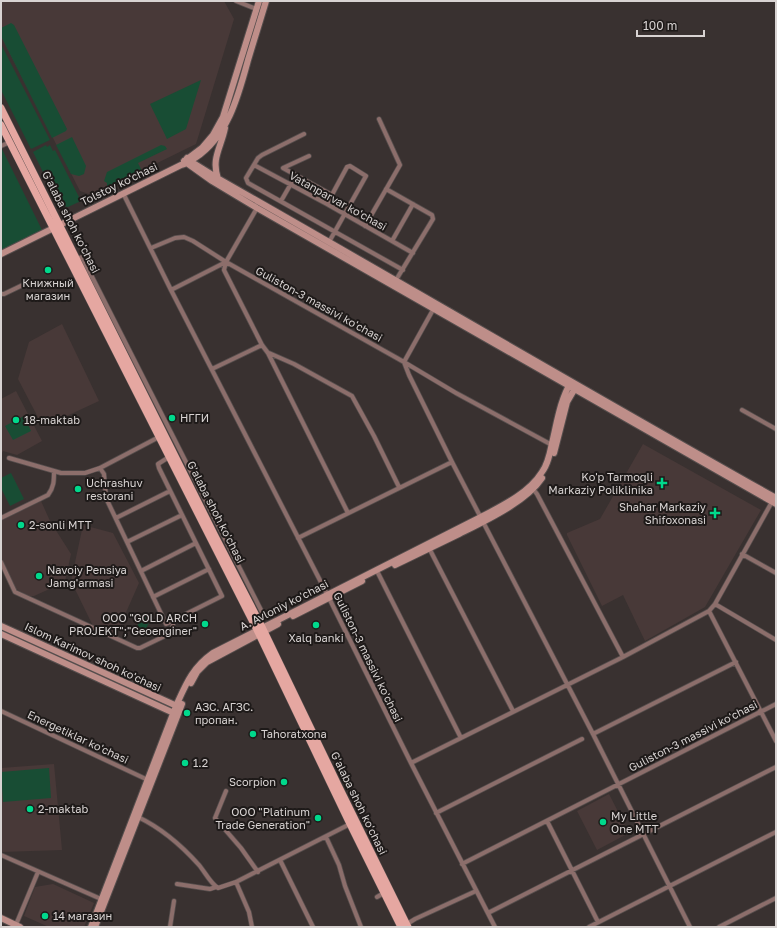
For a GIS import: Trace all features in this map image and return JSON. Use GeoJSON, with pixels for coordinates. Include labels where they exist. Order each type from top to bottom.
{"type":"FeatureCollection","features":[{"type":"Feature","properties":{"kind":"main road","name":"G'alaba shoh ko'chasi"},"geometry":{"type":"LineString","coordinates":[[1,108],[159,438],[261,631],[406,926]]}},
{"type":"Feature","properties":{"kind":"main road","name":"G'alaba shoh ko'chasi"},"geometry":{"type":"LineString","coordinates":[[1,125],[77,259],[164,426],[248,593],[261,631],[350,824],[384,893],[406,926]]}},
{"type":"Feature","properties":{"kind":"street"},"geometry":{"type":"LineString","coordinates":[[236,1],[256,9]]}},
{"type":"Feature","properties":{"kind":"street","name":"Tolstoy ko'chasi"},"geometry":{"type":"LineString","coordinates":[[186,162],[202,148],[213,135],[223,117],[258,1]]}},
{"type":"Feature","properties":{"kind":"street","name":"Tolstoy ko'chasi"},"geometry":{"type":"LineString","coordinates":[[1,254],[204,152],[214,142],[226,123],[235,104],[266,1]]}},
{"type":"Feature","properties":{"kind":"street"},"geometry":{"type":"LineString","coordinates":[[365,226],[400,165],[378,119]]}},
{"type":"Feature","properties":{"kind":"street"},"geometry":{"type":"LineString","coordinates":[[218,179],[215,169],[216,158],[226,123]]}},
{"type":"Feature","properties":{"kind":"street"},"geometry":{"type":"LineString","coordinates":[[304,134],[258,158],[246,178],[248,183],[403,270]]}},
{"type":"Feature","properties":{"kind":"street"},"geometry":{"type":"LineString","coordinates":[[1,146],[10,142]]}},
{"type":"Feature","properties":{"kind":"street"},"geometry":{"type":"LineString","coordinates":[[309,156],[283,168],[332,195]]}},
{"type":"Feature","properties":{"kind":"street"},"geometry":{"type":"LineString","coordinates":[[186,162],[327,243],[434,308],[775,499],[742,554],[715,604],[709,611],[623,657],[513,711],[411,764]]}},
{"type":"Feature","properties":{"kind":"street"},"geometry":{"type":"LineString","coordinates":[[186,162],[212,181],[257,208],[396,280],[572,386]]}},
{"type":"Feature","properties":{"kind":"street","name":"Vatanparvar ko'chasi"},"geometry":{"type":"LineString","coordinates":[[254,165],[327,204],[413,253]]}},
{"type":"Feature","properties":{"kind":"street"},"geometry":{"type":"LineString","coordinates":[[327,204],[347,167],[350,166],[366,176],[327,243]]}},
{"type":"Feature","properties":{"kind":"street"},"geometry":{"type":"LineString","coordinates":[[281,201],[296,175]]}},
{"type":"Feature","properties":{"kind":"street"},"geometry":{"type":"LineString","coordinates":[[386,189],[432,215],[432,219],[396,280]]}},
{"type":"Feature","properties":{"kind":"street","name":"Guliston-3 massivi ko'chasi"},"geometry":{"type":"LineString","coordinates":[[123,193],[328,596],[411,764],[495,927]]}},
{"type":"Feature","properties":{"kind":"street"},"geometry":{"type":"LineString","coordinates":[[392,241],[413,204]]}},
{"type":"Feature","properties":{"kind":"street"},"geometry":{"type":"LineString","coordinates":[[257,208],[226,262],[224,270],[262,345],[268,353],[348,513]]}},
{"type":"Feature","properties":{"kind":"street","name":"Guliston-3 massivi ko'chasi"},"geometry":{"type":"LineString","coordinates":[[151,248],[176,238],[184,237],[456,393],[552,445]]}},
{"type":"Feature","properties":{"kind":"street"},"geometry":{"type":"LineString","coordinates":[[171,290],[226,262]]}},
{"type":"Feature","properties":{"kind":"street"},"geometry":{"type":"LineString","coordinates":[[1,294],[31,281]]}},
{"type":"Feature","properties":{"kind":"street"},"geometry":{"type":"LineString","coordinates":[[434,308],[404,362],[409,375],[690,927]]}},
{"type":"Feature","properties":{"kind":"street"},"geometry":{"type":"LineString","coordinates":[[212,369],[262,345]]}},
{"type":"Feature","properties":{"kind":"street"},"geometry":{"type":"LineString","coordinates":[[268,353],[294,364],[352,396],[399,487]]}},
{"type":"Feature","properties":{"kind":"street","name":"A. Avloniy ko'chasi"},"geometry":{"type":"LineString","coordinates":[[328,596],[429,548],[482,519],[536,480],[543,471],[548,459],[558,419],[572,386]]}},
{"type":"Feature","properties":{"kind":"street","name":"A. Avloniy ko'chasi"},"geometry":{"type":"LineString","coordinates":[[95,927],[138,817],[189,677],[203,660],[212,653],[261,631],[482,519],[505,509],[539,483],[549,467],[572,386]]}},
{"type":"Feature","properties":{"kind":"street"},"geometry":{"type":"LineString","coordinates":[[742,410],[776,429]]}},
{"type":"Feature","properties":{"kind":"street"},"geometry":{"type":"LineString","coordinates":[[9,458],[61,473],[85,473],[100,468],[159,438]]}},
{"type":"Feature","properties":{"kind":"street"},"geometry":{"type":"LineString","coordinates":[[100,468],[104,474],[106,498],[166,624],[222,596],[158,468],[158,464],[169,457]]}},
{"type":"Feature","properties":{"kind":"street"},"geometry":{"type":"LineString","coordinates":[[298,538],[452,462]]}},
{"type":"Feature","properties":{"kind":"street"},"geometry":{"type":"LineString","coordinates":[[1,518],[48,495],[53,489],[54,471]]}},
{"type":"Feature","properties":{"kind":"street"},"geometry":{"type":"LineString","coordinates":[[533,488],[623,657]]}},
{"type":"Feature","properties":{"kind":"street"},"geometry":{"type":"LineString","coordinates":[[116,518],[170,490]]}},
{"type":"Feature","properties":{"kind":"street"},"geometry":{"type":"LineString","coordinates":[[127,542],[182,515]]}},
{"type":"Feature","properties":{"kind":"street"},"geometry":{"type":"LineString","coordinates":[[140,571],[196,543]]}},
{"type":"Feature","properties":{"kind":"street"},"geometry":{"type":"LineString","coordinates":[[429,548],[513,711]]}},
{"type":"Feature","properties":{"kind":"street"},"geometry":{"type":"LineString","coordinates":[[742,554],[776,574]]}},
{"type":"Feature","properties":{"kind":"street"},"geometry":{"type":"LineString","coordinates":[[1,562],[15,592],[137,648],[140,648],[171,633],[174,620]]}},
{"type":"Feature","properties":{"kind":"street"},"geometry":{"type":"LineString","coordinates":[[153,597],[208,569]]}},
{"type":"Feature","properties":{"kind":"street"},"geometry":{"type":"LineString","coordinates":[[378,573],[461,738]]}},
{"type":"Feature","properties":{"kind":"street"},"geometry":{"type":"LineString","coordinates":[[248,593],[263,614]]}},
{"type":"Feature","properties":{"kind":"street"},"geometry":{"type":"LineString","coordinates":[[715,604],[776,640]]}},
{"type":"Feature","properties":{"kind":"street"},"geometry":{"type":"LineString","coordinates":[[709,611],[776,741]]}},
{"type":"Feature","properties":{"kind":"street","name":"Islom Karimov shoh ko'chasi"},"geometry":{"type":"LineString","coordinates":[[1,626],[177,710]]}},
{"type":"Feature","properties":{"kind":"street","name":"Islom Karimov shoh ko'chasi"},"geometry":{"type":"LineString","coordinates":[[1,634],[177,710]]}},
{"type":"Feature","properties":{"kind":"street"},"geometry":{"type":"LineString","coordinates":[[593,734],[736,662]]}},
{"type":"Feature","properties":{"kind":"street","name":"Guliston-3 massivi ko'chasi"},"geometry":{"type":"LineString","coordinates":[[462,864],[776,704]]}},
{"type":"Feature","properties":{"kind":"street","name":"A. Avloniy ko'chasi"},"geometry":{"type":"LineString","coordinates":[[90,927],[177,710]]}},
{"type":"Feature","properties":{"kind":"street","name":"Energetiklar ko'chasi"},"geometry":{"type":"LineString","coordinates":[[1,712],[148,780]]}},
{"type":"Feature","properties":{"kind":"street"},"geometry":{"type":"LineString","coordinates":[[436,812],[582,739]]}},
{"type":"Feature","properties":{"kind":"street"},"geometry":{"type":"LineString","coordinates":[[488,913],[776,767]]}},
{"type":"Feature","properties":{"kind":"street"},"geometry":{"type":"LineString","coordinates":[[226,791],[215,818],[241,848],[258,872]]}},
{"type":"Feature","properties":{"kind":"street"},"geometry":{"type":"LineString","coordinates":[[138,817],[152,824],[171,838],[198,864],[216,887]]}},
{"type":"Feature","properties":{"kind":"street"},"geometry":{"type":"LineString","coordinates":[[547,821],[598,922]]}},
{"type":"Feature","properties":{"kind":"street"},"geometry":{"type":"LineString","coordinates":[[177,884],[222,888],[258,872],[350,824]]}},
{"type":"Feature","properties":{"kind":"street"},"geometry":{"type":"LineString","coordinates":[[589,927],[776,832]]}},
{"type":"Feature","properties":{"kind":"street"},"geometry":{"type":"LineString","coordinates":[[326,837],[339,865],[345,886],[361,927]]}},
{"type":"Feature","properties":{"kind":"street"},"geometry":{"type":"LineString","coordinates":[[1,855],[101,899]]}},
{"type":"Feature","properties":{"kind":"street"},"geometry":{"type":"LineString","coordinates":[[1,858],[6,858]]}},
{"type":"Feature","properties":{"kind":"street"},"geometry":{"type":"LineString","coordinates":[[280,860],[313,927]]}},
{"type":"Feature","properties":{"kind":"street"},"geometry":{"type":"LineString","coordinates":[[16,927],[38,872]]}},
{"type":"Feature","properties":{"kind":"street"},"geometry":{"type":"LineString","coordinates":[[236,882],[249,912],[252,927]]}},
{"type":"Feature","properties":{"kind":"street"},"geometry":{"type":"LineString","coordinates":[[406,926],[415,919],[476,891]]}},
{"type":"Feature","properties":{"kind":"street"},"geometry":{"type":"LineString","coordinates":[[377,897],[384,893]]}},
{"type":"Feature","properties":{"kind":"street"},"geometry":{"type":"LineString","coordinates":[[719,927],[776,898]]}},
{"type":"Feature","properties":{"kind":"street"},"geometry":{"type":"LineString","coordinates":[[170,927],[174,901]]}},
{"type":"Feature","properties":{"kind":"street"},"geometry":{"type":"LineString","coordinates":[[1,918],[16,927]]}},
{"type":"Feature","properties":{"kind":"street"},"geometry":{"type":"LineString","coordinates":[[1,923],[16,927]]}},
{"type":"Feature","properties":{"kind":"shaded area"},"geometry":{"type":"Polygon","coordinates":[[[1,1],[224,1],[234,19],[196,144],[92,195],[80,191],[1,36],[1,1]]]}},
{"type":"Feature","properties":{"kind":"shaded area"},"geometry":{"type":"Polygon","coordinates":[[[62,324],[99,401],[43,427],[18,379],[29,342],[62,324]]]}},
{"type":"Feature","properties":{"kind":"shaded area","name":"18-maktab"},"geometry":{"type":"Polygon","coordinates":[[[16,391],[42,441],[17,455],[3,451],[1,455],[1,399],[16,391]]]}},
{"type":"Feature","properties":{"kind":"shaded area"},"geometry":{"type":"Polygon","coordinates":[[[643,444],[761,510],[705,607],[645,641],[623,595],[602,606],[567,535],[567,533],[600,519],[643,444]]]}},
{"type":"Feature","properties":{"kind":"shaded area"},"geometry":{"type":"Polygon","coordinates":[[[41,501],[50,521],[71,554],[65,582],[34,596],[28,596],[16,589],[1,557],[1,521],[41,501]]]}},
{"type":"Feature","properties":{"kind":"shaded area"},"geometry":{"type":"Polygon","coordinates":[[[83,525],[113,533],[139,583],[116,635],[93,626],[71,581],[83,525]]]}},
{"type":"Feature","properties":{"kind":"shaded area","name":"2-maktab"},"geometry":{"type":"Polygon","coordinates":[[[54,764],[62,850],[1,852],[1,768],[54,764]]]}},
{"type":"Feature","properties":{"kind":"shaded area","name":"My Little One MTT"},"geometry":{"type":"Polygon","coordinates":[[[609,794],[629,833],[597,850],[577,811],[609,794]]]}},
{"type":"Feature","properties":{"kind":"shaded area"},"geometry":{"type":"Polygon","coordinates":[[[53,884],[94,903],[84,927],[49,927],[24,916],[35,887],[53,884]]]}},
{"type":"Feature","properties":{"kind":"green space"},"geometry":{"type":"Polygon","coordinates":[[[11,23],[14,25],[67,129],[66,131],[52,138],[1,36],[1,28],[11,23]]]}},
{"type":"Feature","properties":{"kind":"green space"},"geometry":{"type":"Polygon","coordinates":[[[1,44],[50,140],[31,149],[1,90],[1,44]]]}},
{"type":"Feature","properties":{"kind":"green space"},"geometry":{"type":"Polygon","coordinates":[[[201,80],[186,129],[167,139],[150,104],[201,80]]]}},
{"type":"Feature","properties":{"kind":"green space"},"geometry":{"type":"Polygon","coordinates":[[[72,137],[86,166],[84,174],[79,176],[71,174],[56,145],[72,137]]]}},
{"type":"Feature","properties":{"kind":"green space"},"geometry":{"type":"Polygon","coordinates":[[[46,145],[47,147],[50,145],[53,151],[55,150],[81,201],[68,207],[59,205],[56,190],[51,179],[43,172],[33,152],[46,145]]]}},
{"type":"Feature","properties":{"kind":"green space"},"geometry":{"type":"Polygon","coordinates":[[[161,145],[165,146],[167,149],[138,163],[142,171],[110,187],[107,186],[107,183],[104,181],[107,172],[161,145]]]}},
{"type":"Feature","properties":{"kind":"green space"},"geometry":{"type":"Polygon","coordinates":[[[1,149],[42,230],[1,250],[1,149]]]}},
{"type":"Feature","properties":{"kind":"green space"},"geometry":{"type":"Polygon","coordinates":[[[24,416],[31,431],[13,440],[5,426],[24,416]]]}},
{"type":"Feature","properties":{"kind":"green space"},"geometry":{"type":"Polygon","coordinates":[[[11,473],[24,499],[10,506],[1,488],[1,478],[11,473]]]}},
{"type":"Feature","properties":{"kind":"green space"},"geometry":{"type":"Polygon","coordinates":[[[143,613],[152,616],[144,633],[136,629],[143,613]]]}},
{"type":"Feature","properties":{"kind":"green space"},"geometry":{"type":"Polygon","coordinates":[[[49,768],[51,798],[3,802],[1,772],[49,768]]]}},
{"type":"Feature","properties":{"kind":"place","name":"Книжный магазин"},"geometry":{"type":"Point","coordinates":[48,270]}},
{"type":"Feature","properties":{"kind":"place","name":"НГГИ"},"geometry":{"type":"Point","coordinates":[172,418]}},
{"type":"Feature","properties":{"kind":"place","name":"18-maktab"},"geometry":{"type":"Point","coordinates":[16,420]}},
{"type":"Feature","properties":{"kind":"place","name":"Ko'p Tarmoqli Markaziy Poliklinika"},"geometry":{"type":"Point","coordinates":[662,483]}},
{"type":"Feature","properties":{"kind":"place","name":"Uchrashuv restorani"},"geometry":{"type":"Point","coordinates":[78,489]}},
{"type":"Feature","properties":{"kind":"place","name":"Shahar Markaziy Shifoxonasi"},"geometry":{"type":"Point","coordinates":[715,513]}},
{"type":"Feature","properties":{"kind":"place","name":"2-sonli MTT"},"geometry":{"type":"Point","coordinates":[21,525]}},
{"type":"Feature","properties":{"kind":"place","name":"Navoiy Pensiya Jamg'armasi"},"geometry":{"type":"Point","coordinates":[39,576]}},
{"type":"Feature","properties":{"kind":"place","name":"ООО \"GOLD ARCH PROJEKT\";\"Geoenginer\""},"geometry":{"type":"Point","coordinates":[205,624]}},
{"type":"Feature","properties":{"kind":"place","name":"Xalq banki"},"geometry":{"type":"Point","coordinates":[316,625]}},
{"type":"Feature","properties":{"kind":"place","name":"АЗС. АГЗС. пропан."},"geometry":{"type":"Point","coordinates":[187,713]}},
{"type":"Feature","properties":{"kind":"place","name":"Tahoratxona"},"geometry":{"type":"Point","coordinates":[253,734]}},
{"type":"Feature","properties":{"kind":"place","name":"1.2"},"geometry":{"type":"Point","coordinates":[185,763]}},
{"type":"Feature","properties":{"kind":"place","name":"Scorpion"},"geometry":{"type":"Point","coordinates":[284,782]}},
{"type":"Feature","properties":{"kind":"place","name":"2-maktab"},"geometry":{"type":"Point","coordinates":[30,809]}},
{"type":"Feature","properties":{"kind":"place","name":"OOO \"Platinum Trade Generation\""},"geometry":{"type":"Point","coordinates":[318,818]}},
{"type":"Feature","properties":{"kind":"place","name":"My Little One MTT"},"geometry":{"type":"Point","coordinates":[603,822]}},
{"type":"Feature","properties":{"kind":"place","name":"14 магазин"},"geometry":{"type":"Point","coordinates":[45,916]}}]}
